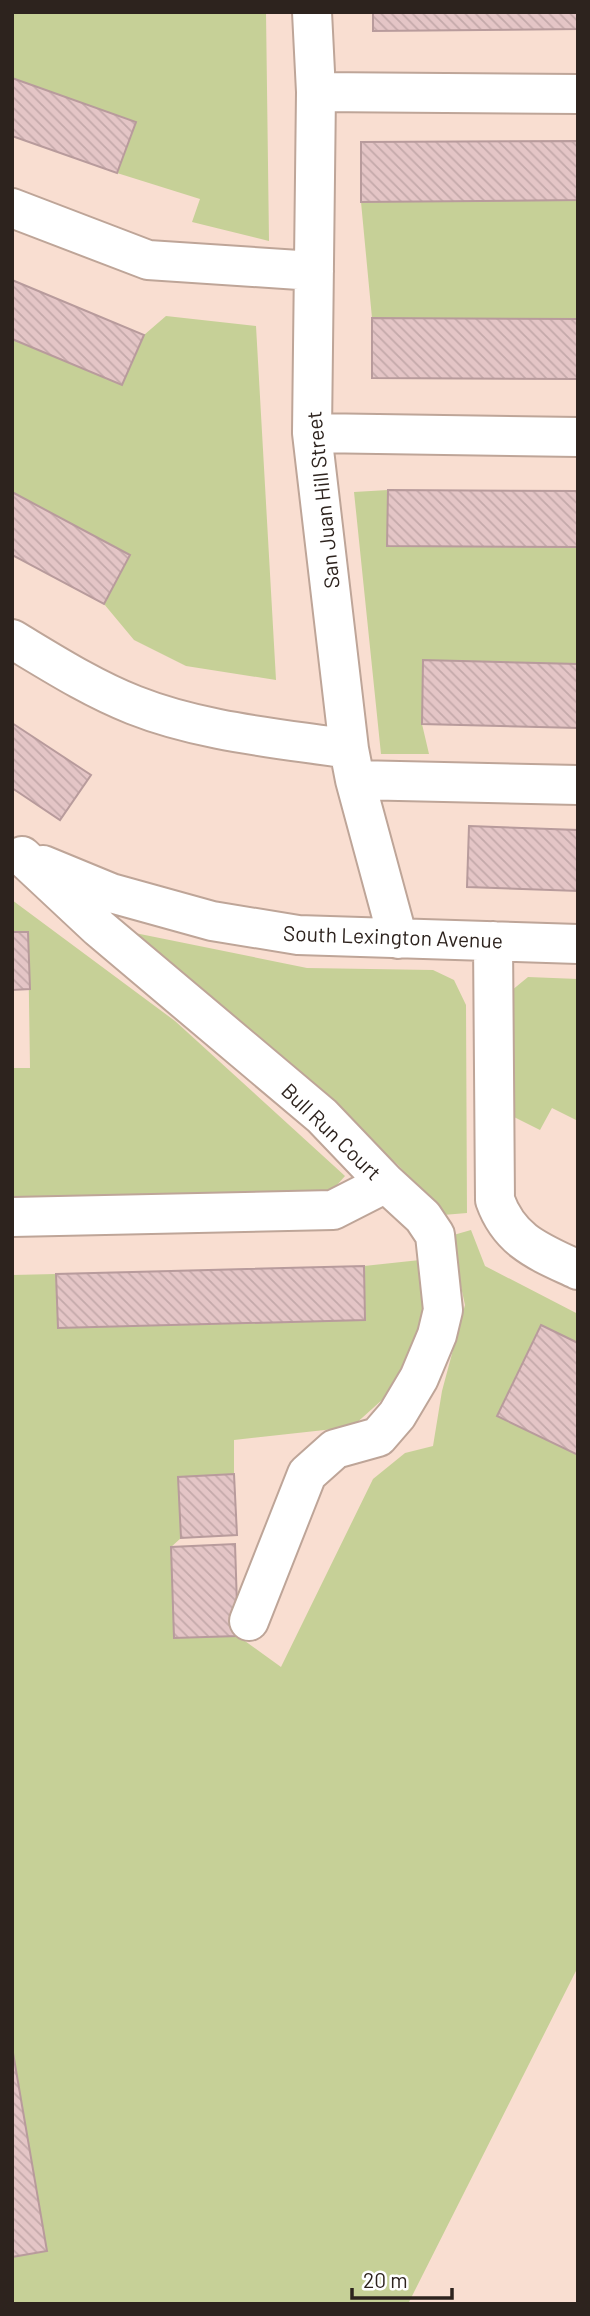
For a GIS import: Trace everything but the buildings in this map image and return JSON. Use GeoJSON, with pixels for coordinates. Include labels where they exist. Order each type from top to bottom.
{"type":"FeatureCollection","features":[{"type":"Feature","properties":{"kind":"street","name":"San Juan Hill Street"},"geometry":{"type":"LineString","coordinates":[[312,12],[316,92],[312,433],[352,765],[398,939]]}},
{"type":"Feature","properties":{"kind":"street"},"geometry":{"type":"LineString","coordinates":[[316,92],[578,94]]}},
{"type":"Feature","properties":{"kind":"street"},"geometry":{"type":"LineString","coordinates":[[12,208],[148,260],[314,271]]}},
{"type":"Feature","properties":{"kind":"street"},"geometry":{"type":"LineString","coordinates":[[312,433],[578,437]]}},
{"type":"Feature","properties":{"kind":"street"},"geometry":{"type":"LineString","coordinates":[[12,639],[78,679],[135,705],[184,721],[352,765],[578,785]]}},
{"type":"Feature","properties":{"kind":"street","name":"South Lexington Avenue"},"geometry":{"type":"LineString","coordinates":[[17,854],[111,893],[212,921],[298,935],[578,944]]}},
{"type":"Feature","properties":{"kind":"street","name":"Bull Run Court"},"geometry":{"type":"LineString","coordinates":[[12,1217],[333,1210],[386,1183],[322,1116],[99,928],[17,854]]}},
{"type":"Feature","properties":{"kind":"street"},"geometry":{"type":"LineString","coordinates":[[493,941],[495,1200],[500,1215],[511,1231],[528,1246],[578,1270]]}},
{"type":"Feature","properties":{"kind":"street"},"geometry":{"type":"LineString","coordinates":[[249,1621],[307,1474],[335,1448],[378,1437],[397,1415],[419,1378],[437,1335],[443,1310],[435,1235],[423,1216],[386,1183]]}},
{"type":"Feature","properties":{"kind":"green space"},"geometry":{"type":"Polygon","coordinates":[[[12,12],[266,12],[269,241],[192,222],[200,199],[117,173],[135,123],[12,78],[12,12]]]}},
{"type":"Feature","properties":{"kind":"green space"},"geometry":{"type":"Polygon","coordinates":[[[578,200],[578,319],[372,318],[361,202],[578,200]]]}},
{"type":"Feature","properties":{"kind":"green space"},"geometry":{"type":"Polygon","coordinates":[[[166,316],[256,326],[276,680],[186,666],[134,640],[104,604],[130,555],[12,492],[12,339],[122,385],[144,335],[166,316]]]}},
{"type":"Feature","properties":{"kind":"green space"},"geometry":{"type":"Polygon","coordinates":[[[388,490],[388,546],[578,547],[578,664],[424,660],[422,724],[429,754],[381,754],[354,492],[388,490]]]}},
{"type":"Feature","properties":{"kind":"green space"},"geometry":{"type":"Polygon","coordinates":[[[12,900],[175,1021],[345,1176],[329,1194],[12,1197],[12,1068],[30,1068],[28,932],[12,932],[12,900]]]}},
{"type":"Feature","properties":{"kind":"green space"},"geometry":{"type":"Polygon","coordinates":[[[135,933],[307,968],[433,970],[454,980],[466,1005],[467,1213],[443,1215],[398,1165],[135,933]]]}},
{"type":"Feature","properties":{"kind":"green space"},"geometry":{"type":"Polygon","coordinates":[[[528,977],[578,979],[578,1121],[552,1108],[540,1130],[510,1115],[511,991],[528,977]]]}},
{"type":"Feature","properties":{"kind":"green space"},"geometry":{"type":"Polygon","coordinates":[[[471,1230],[485,1266],[578,1314],[578,1967],[408,2304],[12,2304],[12,2257],[47,2251],[12,2047],[12,1275],[56,1274],[58,1328],[365,1320],[364,1266],[420,1260],[426,1321],[393,1390],[352,1427],[234,1440],[234,1474],[178,1477],[181,1538],[171,1547],[174,1637],[238,1636],[281,1667],[373,1479],[405,1453],[433,1446],[442,1391],[465,1305],[450,1236],[471,1230]]]}}]}
